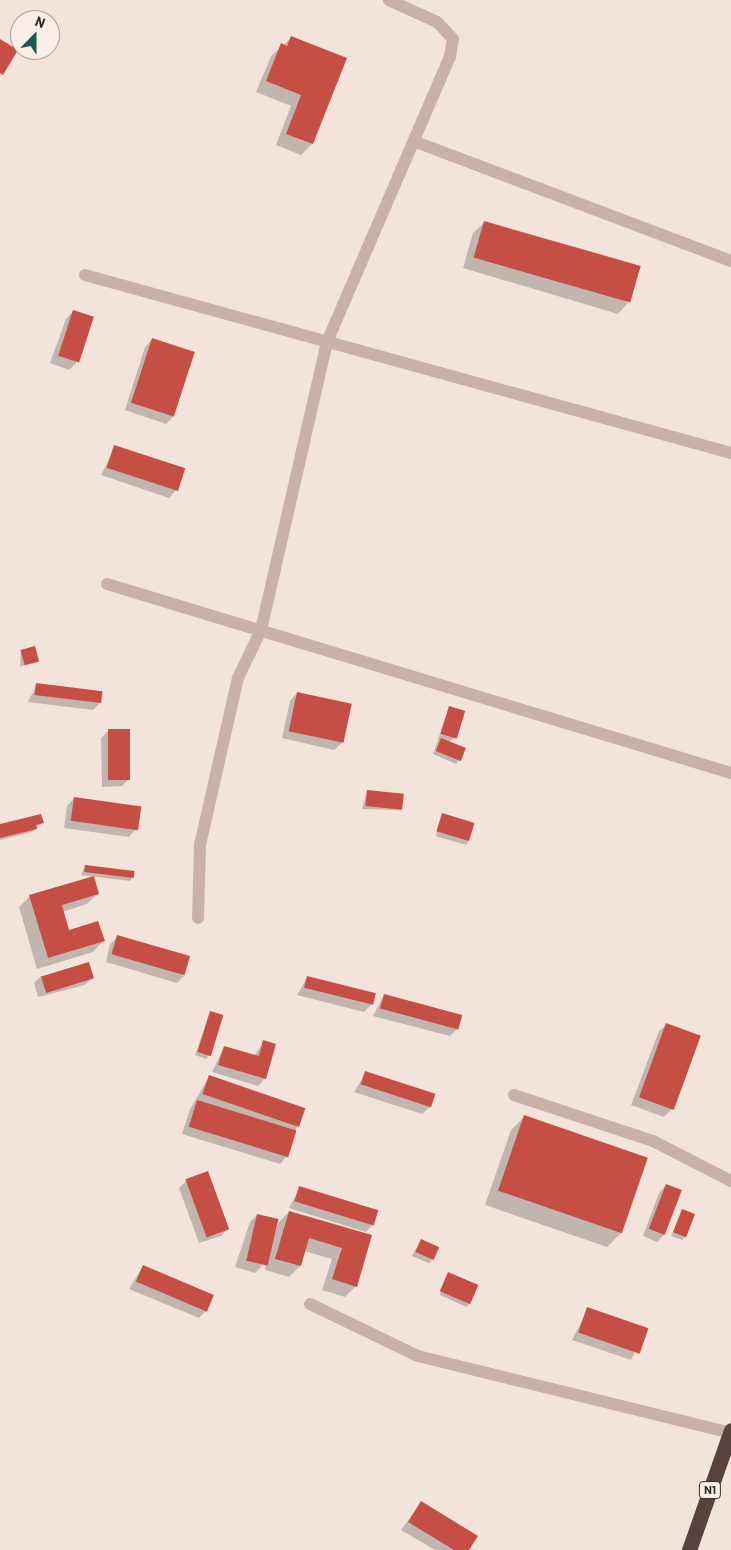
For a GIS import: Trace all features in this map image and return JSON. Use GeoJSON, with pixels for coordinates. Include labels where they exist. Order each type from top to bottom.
{"type":"FeatureCollection","features":[{"type":"Feature","properties":{"kind":"highway","name":"N1"},"geometry":{"type":"LineString","coordinates":[[689,1550],[731,1432]]}},
{"type":"Feature","properties":{"kind":"street"},"geometry":{"type":"LineString","coordinates":[[198,918],[200,844],[238,678],[261,630],[326,342],[416,142],[450,58],[453,39],[437,22],[389,0]]}},
{"type":"Feature","properties":{"kind":"street"},"geometry":{"type":"LineString","coordinates":[[416,142],[731,261]]}},
{"type":"Feature","properties":{"kind":"street"},"geometry":{"type":"LineString","coordinates":[[85,275],[731,453]]}},
{"type":"Feature","properties":{"kind":"street"},"geometry":{"type":"LineString","coordinates":[[107,584],[731,773]]}},
{"type":"Feature","properties":{"kind":"street"},"geometry":{"type":"LineString","coordinates":[[514,1095],[653,1141],[731,1181]]}},
{"type":"Feature","properties":{"kind":"street"},"geometry":{"type":"LineString","coordinates":[[310,1304],[418,1356],[731,1432]]}},
{"type":"Feature","properties":{"kind":"building"},"geometry":{"type":"Polygon","coordinates":[[[291,36],[347,58],[313,144],[286,134],[301,95],[266,81],[281,43],[287,46],[291,36]]]}},
{"type":"Feature","properties":{"kind":"building"},"geometry":{"type":"Polygon","coordinates":[[[0,39],[10,45],[10,60],[12,60],[3,75],[0,73],[0,39]]]}},
{"type":"Feature","properties":{"kind":"building"},"geometry":{"type":"Polygon","coordinates":[[[484,221],[641,266],[630,302],[474,258],[484,221]]]}},
{"type":"Feature","properties":{"kind":"building"},"geometry":{"type":"Polygon","coordinates":[[[73,310],[94,317],[79,362],[58,356],[73,310]]]}},
{"type":"Feature","properties":{"kind":"building"},"geometry":{"type":"Polygon","coordinates":[[[152,338],[195,352],[174,417],[131,403],[152,338]]]}},
{"type":"Feature","properties":{"kind":"building"},"geometry":{"type":"Polygon","coordinates":[[[114,445],[185,468],[178,491],[107,468],[114,445]]]}},
{"type":"Feature","properties":{"kind":"building"},"geometry":{"type":"Polygon","coordinates":[[[35,646],[39,661],[25,665],[21,650],[35,646]]]}},
{"type":"Feature","properties":{"kind":"building"},"geometry":{"type":"Polygon","coordinates":[[[36,683],[103,691],[101,703],[35,695],[36,683]]]}},
{"type":"Feature","properties":{"kind":"building"},"geometry":{"type":"Polygon","coordinates":[[[297,692],[352,704],[343,743],[289,731],[297,692]]]}},
{"type":"Feature","properties":{"kind":"building"},"geometry":{"type":"Polygon","coordinates":[[[449,706],[465,711],[457,739],[441,734],[449,706]]]}},
{"type":"Feature","properties":{"kind":"building"},"geometry":{"type":"Polygon","coordinates":[[[108,729],[130,729],[130,780],[108,780],[108,729]]]}},
{"type":"Feature","properties":{"kind":"building"},"geometry":{"type":"Polygon","coordinates":[[[441,738],[466,748],[461,761],[436,751],[441,738]]]}},
{"type":"Feature","properties":{"kind":"building"},"geometry":{"type":"Polygon","coordinates":[[[367,790],[404,794],[402,810],[365,806],[367,790]]]}},
{"type":"Feature","properties":{"kind":"building"},"geometry":{"type":"Polygon","coordinates":[[[74,797],[141,806],[138,830],[71,821],[74,797]]]}},
{"type":"Feature","properties":{"kind":"building"},"geometry":{"type":"Polygon","coordinates":[[[442,813],[475,823],[469,841],[436,831],[442,813]]]}},
{"type":"Feature","properties":{"kind":"building"},"geometry":{"type":"Polygon","coordinates":[[[41,814],[44,823],[36,825],[37,829],[0,838],[0,824],[41,814]]]}},
{"type":"Feature","properties":{"kind":"building"},"geometry":{"type":"Polygon","coordinates":[[[85,865],[135,871],[134,878],[84,872],[85,865]]]}},
{"type":"Feature","properties":{"kind":"building"},"geometry":{"type":"Polygon","coordinates":[[[94,876],[99,894],[62,905],[69,930],[98,921],[105,941],[48,958],[29,895],[94,876]]]}},
{"type":"Feature","properties":{"kind":"building"},"geometry":{"type":"Polygon","coordinates":[[[117,935],[190,956],[185,975],[111,954],[117,935]]]}},
{"type":"Feature","properties":{"kind":"building"},"geometry":{"type":"Polygon","coordinates":[[[89,962],[94,978],[46,993],[41,977],[89,962]]]}},
{"type":"Feature","properties":{"kind":"building"},"geometry":{"type":"Polygon","coordinates":[[[307,976],[376,993],[373,1005],[304,988],[307,976]]]}},
{"type":"Feature","properties":{"kind":"building"},"geometry":{"type":"Polygon","coordinates":[[[384,994],[462,1015],[458,1029],[380,1008],[384,994]]]}},
{"type":"Feature","properties":{"kind":"building"},"geometry":{"type":"Polygon","coordinates":[[[210,1011],[223,1015],[211,1056],[197,1052],[210,1011]]]}},
{"type":"Feature","properties":{"kind":"building"},"geometry":{"type":"Polygon","coordinates":[[[666,1023],[701,1036],[674,1110],[639,1097],[666,1023]]]}},
{"type":"Feature","properties":{"kind":"building"},"geometry":{"type":"Polygon","coordinates":[[[263,1040],[276,1044],[266,1079],[218,1065],[224,1046],[259,1056],[263,1040]]]}},
{"type":"Feature","properties":{"kind":"building"},"geometry":{"type":"Polygon","coordinates":[[[365,1071],[435,1094],[431,1107],[361,1084],[365,1071]]]}},
{"type":"Feature","properties":{"kind":"building"},"geometry":{"type":"Polygon","coordinates":[[[209,1075],[305,1108],[299,1127],[202,1094],[209,1075]]]}},
{"type":"Feature","properties":{"kind":"building"},"geometry":{"type":"Polygon","coordinates":[[[197,1100],[296,1130],[288,1157],[189,1127],[197,1100]]]}},
{"type":"Feature","properties":{"kind":"building"},"geometry":{"type":"Polygon","coordinates":[[[524,1115],[648,1158],[622,1233],[498,1191],[524,1115]]]}},
{"type":"Feature","properties":{"kind":"building"},"geometry":{"type":"Polygon","coordinates":[[[208,1171],[229,1229],[207,1237],[185,1179],[208,1171]]]}},
{"type":"Feature","properties":{"kind":"building"},"geometry":{"type":"Polygon","coordinates":[[[666,1184],[682,1190],[665,1235],[649,1229],[666,1184]]]}},
{"type":"Feature","properties":{"kind":"building"},"geometry":{"type":"Polygon","coordinates":[[[299,1186],[378,1210],[374,1226],[294,1201],[299,1186]]]}},
{"type":"Feature","properties":{"kind":"building"},"geometry":{"type":"Polygon","coordinates":[[[682,1209],[695,1214],[686,1237],[673,1232],[682,1209]]]}},
{"type":"Feature","properties":{"kind":"building"},"geometry":{"type":"Polygon","coordinates":[[[289,1211],[372,1235],[357,1287],[332,1279],[342,1248],[309,1238],[301,1266],[275,1259],[289,1211]]]}},
{"type":"Feature","properties":{"kind":"building"},"geometry":{"type":"Polygon","coordinates":[[[257,1214],[278,1219],[268,1266],[246,1261],[257,1214]]]}},
{"type":"Feature","properties":{"kind":"building"},"geometry":{"type":"Polygon","coordinates":[[[421,1239],[439,1247],[434,1260],[415,1252],[421,1239]]]}},
{"type":"Feature","properties":{"kind":"building"},"geometry":{"type":"Polygon","coordinates":[[[143,1265],[214,1295],[207,1312],[136,1282],[143,1265]]]}},
{"type":"Feature","properties":{"kind":"building"},"geometry":{"type":"Polygon","coordinates":[[[448,1272],[478,1285],[470,1304],[440,1291],[448,1272]]]}},
{"type":"Feature","properties":{"kind":"building"},"geometry":{"type":"Polygon","coordinates":[[[587,1307],[648,1328],[640,1354],[578,1333],[587,1307]]]}},
{"type":"Feature","properties":{"kind":"building"},"geometry":{"type":"Polygon","coordinates":[[[421,1501],[478,1536],[469,1550],[454,1550],[408,1522],[421,1501]]]}}]}
